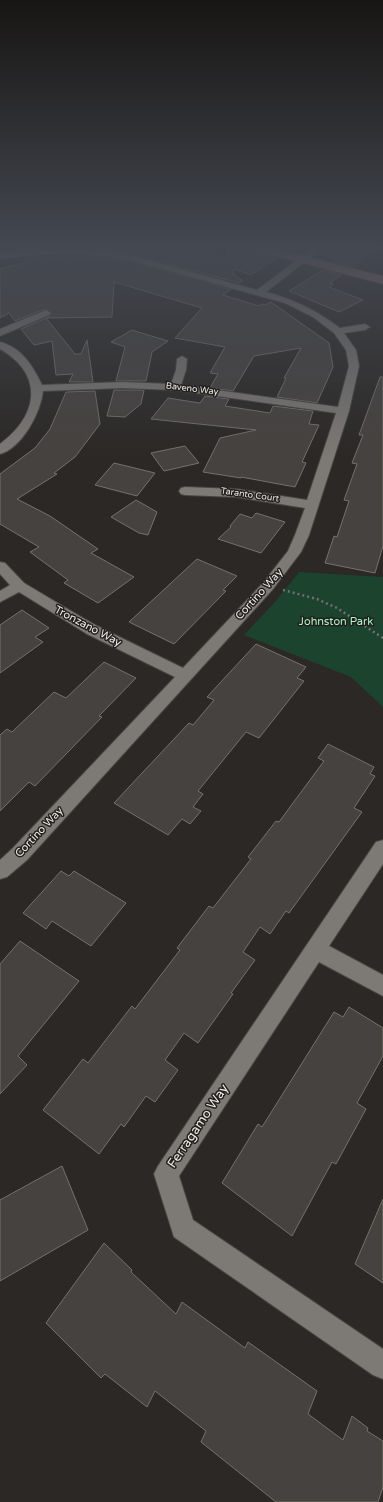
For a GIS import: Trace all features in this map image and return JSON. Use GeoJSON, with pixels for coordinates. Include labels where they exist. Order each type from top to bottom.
{"type":"FeatureCollection","features":[{"type":"Feature","properties":{"kind":"street"},"geometry":{"type":"LineString","coordinates":[[0,333],[39,316]]}},
{"type":"Feature","properties":{"kind":"street","name":"Cortino Way"},"geometry":{"type":"LineString","coordinates":[[0,870],[20,854],[268,586],[294,552],[313,505],[344,411],[354,366],[351,350],[338,331],[317,316]]}},
{"type":"Feature","properties":{"kind":"street"},"geometry":{"type":"LineString","coordinates":[[338,331],[365,327]]}},
{"type":"Feature","properties":{"kind":"street"},"geometry":{"type":"LineString","coordinates":[[0,345],[22,359],[30,368],[38,388],[36,402],[28,419],[9,444],[0,450]]}},
{"type":"Feature","properties":{"kind":"street"},"geometry":{"type":"LineString","coordinates":[[175,387],[181,370],[182,358]]}},
{"type":"Feature","properties":{"kind":"street","name":"Baveno Way"},"geometry":{"type":"LineString","coordinates":[[38,388],[122,384],[175,387],[344,411]]}},
{"type":"Feature","properties":{"kind":"street","name":"Taranto Court"},"geometry":{"type":"LineString","coordinates":[[186,490],[236,493],[313,505]]}},
{"type":"Feature","properties":{"kind":"street","name":"Tronzano Way"},"geometry":{"type":"LineString","coordinates":[[0,566],[19,586],[92,630],[185,675]]}},
{"type":"Feature","properties":{"kind":"street"},"geometry":{"type":"LineString","coordinates":[[0,597],[19,586]]}},
{"type":"Feature","properties":{"kind":"street","name":"Ferragamo Way"},"geometry":{"type":"LineString","coordinates":[[383,848],[166,1174],[183,1228],[383,1365]]}},
{"type":"Feature","properties":{"kind":"street"},"geometry":{"type":"LineString","coordinates":[[316,950],[383,986]]}},
{"type":"Feature","properties":{"kind":"path"},"geometry":{"type":"LineString","coordinates":[[268,586],[317,599],[331,605],[383,638]]}},
{"type":"Feature","properties":{"kind":"green space","name":"Johnston Park"},"geometry":{"type":"Polygon","coordinates":[[[299,572],[383,577],[383,707],[351,677],[244,635],[275,602],[299,572]]]}},
{"type":"Feature","properties":{"kind":"building"},"geometry":{"type":"Polygon","coordinates":[[[11,316],[27,316],[15,321],[11,316]]]}},
{"type":"Feature","properties":{"kind":"building"},"geometry":{"type":"Polygon","coordinates":[[[48,316],[112,316],[112,317],[46,318],[48,316]]]}},
{"type":"Feature","properties":{"kind":"building"},"geometry":{"type":"Polygon","coordinates":[[[195,316],[291,316],[329,343],[333,367],[317,403],[277,397],[286,378],[284,378],[301,348],[254,356],[233,391],[210,388],[218,374],[210,373],[225,347],[175,338],[195,316]]]}},
{"type":"Feature","properties":{"kind":"building"},"geometry":{"type":"Polygon","coordinates":[[[46,318],[75,354],[81,354],[87,340],[93,382],[69,382],[73,374],[56,375],[52,341],[34,345],[21,329],[46,318]]]}},
{"type":"Feature","properties":{"kind":"building"},"geometry":{"type":"Polygon","coordinates":[[[132,330],[168,341],[152,352],[146,381],[116,381],[125,347],[111,342],[132,330]]]}},
{"type":"Feature","properties":{"kind":"building"},"geometry":{"type":"Polygon","coordinates":[[[380,377],[383,377],[383,546],[375,573],[325,563],[334,536],[337,537],[349,501],[344,500],[357,464],[352,463],[363,435],[359,435],[380,377]]]}},
{"type":"Feature","properties":{"kind":"building"},"geometry":{"type":"Polygon","coordinates":[[[114,390],[144,390],[141,404],[125,417],[107,416],[114,390]]]}},
{"type":"Feature","properties":{"kind":"building"},"geometry":{"type":"Polygon","coordinates":[[[95,391],[100,424],[75,457],[54,473],[57,474],[17,499],[50,516],[98,549],[91,553],[134,577],[98,603],[64,583],[68,580],[30,552],[39,547],[0,524],[0,474],[35,448],[50,429],[66,392],[95,391]]]}},
{"type":"Feature","properties":{"kind":"building"},"geometry":{"type":"Polygon","coordinates":[[[205,396],[229,399],[225,406],[270,413],[273,406],[313,411],[309,424],[319,425],[302,462],[306,463],[295,487],[203,472],[220,438],[256,430],[151,419],[168,398],[200,403],[205,396]]]}},
{"type":"Feature","properties":{"kind":"building"},"geometry":{"type":"Polygon","coordinates":[[[185,446],[199,463],[164,471],[151,453],[185,446]]]}},
{"type":"Feature","properties":{"kind":"building"},"geometry":{"type":"Polygon","coordinates":[[[114,463],[155,473],[137,496],[95,485],[114,463]]]}},
{"type":"Feature","properties":{"kind":"building"},"geometry":{"type":"Polygon","coordinates":[[[136,500],[157,512],[148,535],[139,533],[111,517],[136,500]]]}},
{"type":"Feature","properties":{"kind":"building"},"geometry":{"type":"Polygon","coordinates":[[[256,513],[285,522],[261,553],[218,539],[231,527],[230,526],[240,514],[252,518],[256,513]]]}},
{"type":"Feature","properties":{"kind":"building"},"geometry":{"type":"Polygon","coordinates":[[[197,559],[237,576],[223,590],[226,591],[174,644],[129,622],[197,559]]]}},
{"type":"Feature","properties":{"kind":"building"},"geometry":{"type":"Polygon","coordinates":[[[22,610],[49,628],[35,637],[43,642],[0,673],[0,625],[22,610]]]}},
{"type":"Feature","properties":{"kind":"building"},"geometry":{"type":"Polygon","coordinates":[[[256,644],[306,667],[297,678],[304,681],[259,738],[246,732],[198,791],[203,794],[193,807],[201,811],[190,824],[182,819],[168,835],[114,803],[189,723],[193,725],[214,700],[207,697],[256,644]]]}},
{"type":"Feature","properties":{"kind":"building"},"geometry":{"type":"Polygon","coordinates":[[[104,662],[136,678],[99,716],[102,717],[35,786],[29,782],[0,811],[0,735],[7,729],[12,732],[54,692],[66,698],[104,662]]]}},
{"type":"Feature","properties":{"kind":"building"},"geometry":{"type":"Polygon","coordinates":[[[328,744],[374,767],[370,774],[375,776],[354,808],[362,812],[289,913],[286,911],[270,934],[260,927],[243,952],[255,960],[198,1043],[184,1033],[165,1060],[178,1070],[155,1102],[146,1096],[124,1127],[121,1124],[99,1154],[43,1110],[83,1059],[88,1063],[132,1006],[135,1009],[180,950],[177,948],[209,906],[213,908],[251,859],[248,857],[276,821],[279,822],[324,761],[318,758],[328,744]]]}},
{"type":"Feature","properties":{"kind":"building"},"geometry":{"type":"Polygon","coordinates":[[[61,871],[69,876],[74,871],[126,903],[91,946],[52,921],[46,929],[23,913],[61,871]]]}},
{"type":"Feature","properties":{"kind":"building"},"geometry":{"type":"Polygon","coordinates":[[[20,941],[79,981],[18,1056],[27,1065],[0,1094],[0,964],[20,941]]]}},
{"type":"Feature","properties":{"kind":"building"},"geometry":{"type":"Polygon","coordinates":[[[349,1007],[383,1028],[383,1056],[357,1103],[366,1109],[336,1164],[332,1162],[292,1236],[222,1183],[258,1124],[262,1127],[334,1012],[343,1017],[349,1007]]]}},
{"type":"Feature","properties":{"kind":"building"},"geometry":{"type":"Polygon","coordinates":[[[62,1166],[88,1230],[0,1281],[0,1200],[62,1166]]]}},
{"type":"Feature","properties":{"kind":"building"},"geometry":{"type":"Polygon","coordinates":[[[383,1199],[383,1283],[355,1264],[383,1199]]]}},
{"type":"Feature","properties":{"kind":"building"},"geometry":{"type":"Polygon","coordinates":[[[104,1243],[132,1270],[131,1272],[176,1314],[182,1302],[245,1348],[248,1342],[317,1391],[308,1414],[343,1440],[352,1416],[368,1428],[367,1431],[383,1441],[383,1487],[378,1502],[276,1502],[201,1442],[206,1431],[155,1391],[147,1407],[105,1374],[101,1378],[46,1323],[104,1243]]]}}]}
